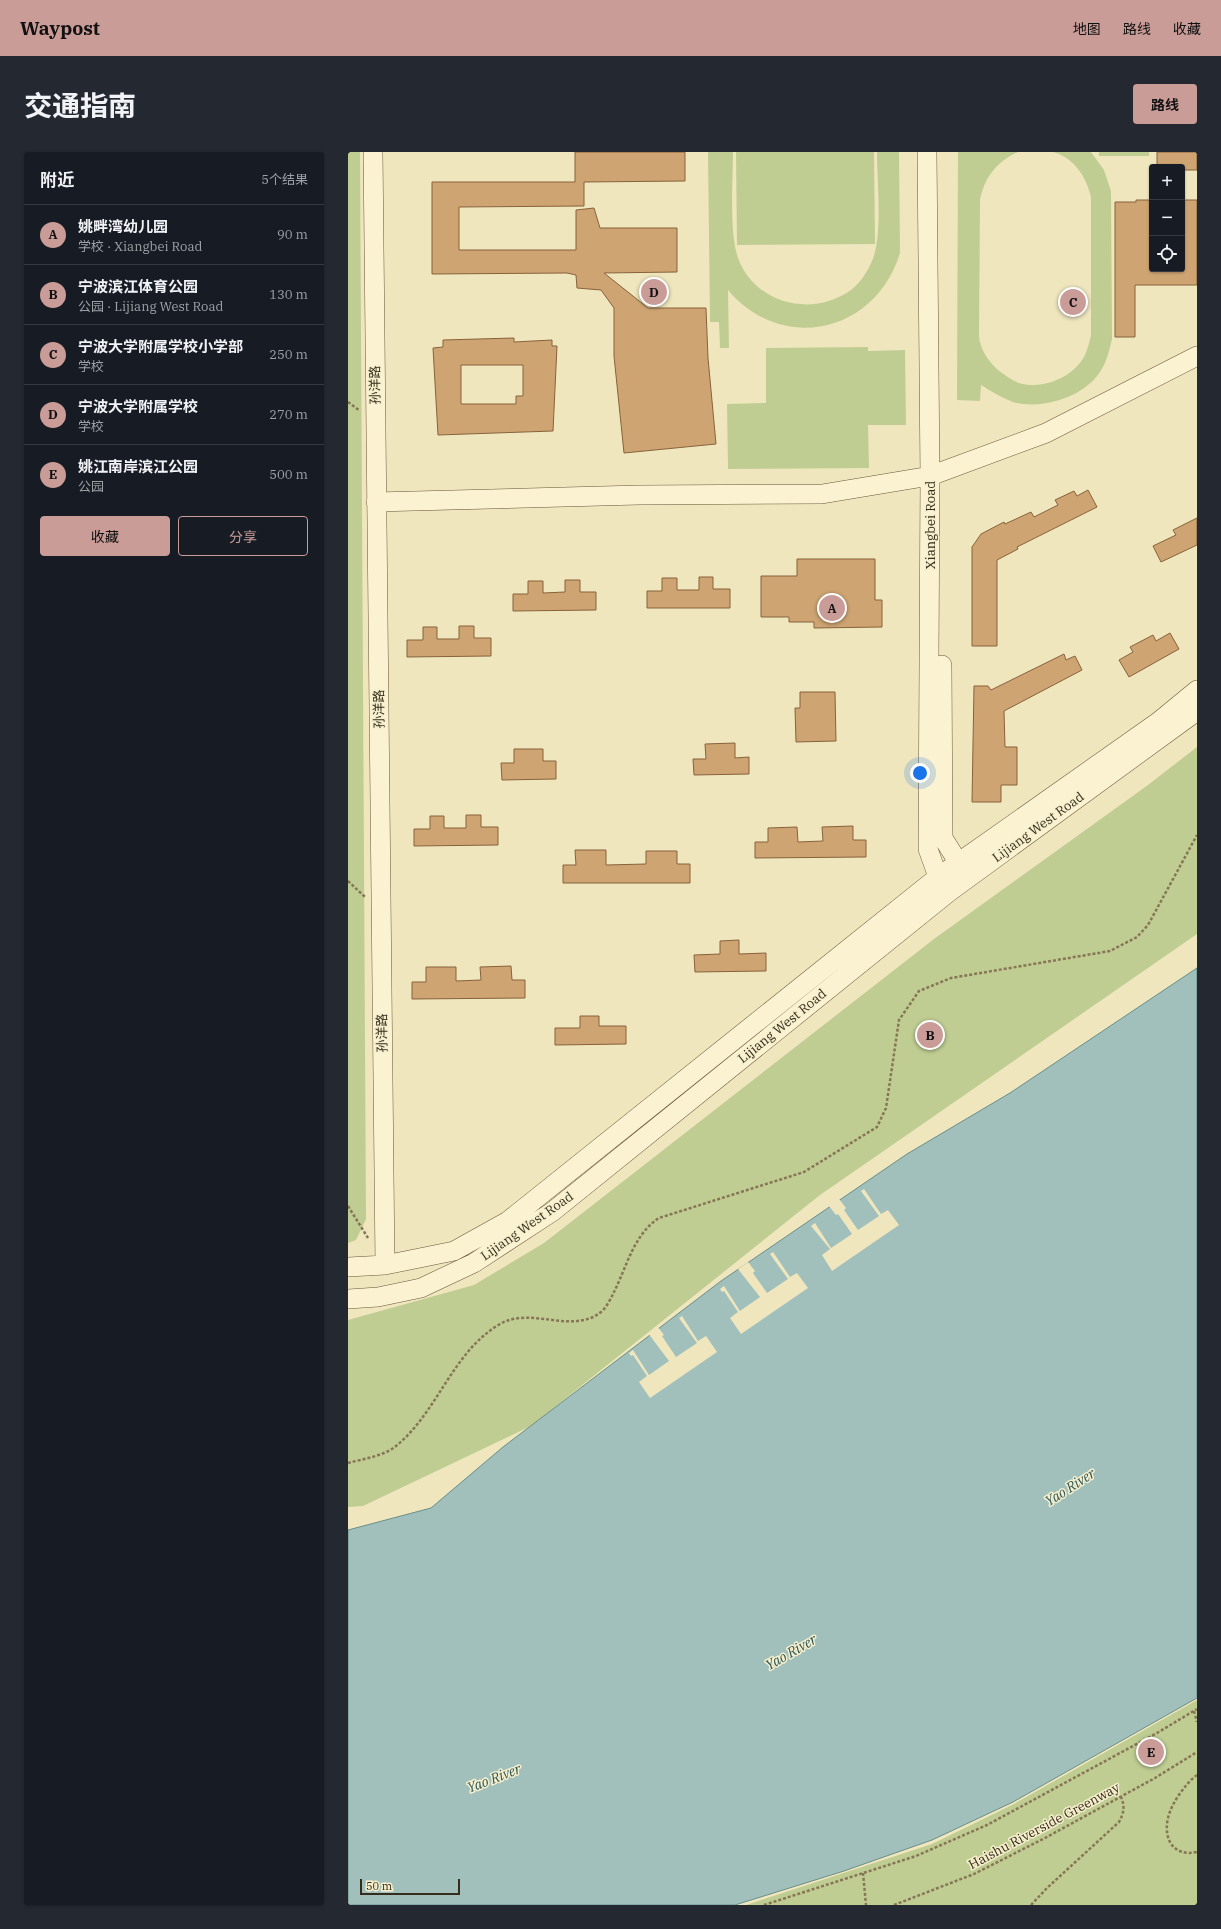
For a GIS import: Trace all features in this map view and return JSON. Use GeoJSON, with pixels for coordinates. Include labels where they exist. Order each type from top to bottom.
{"type":"FeatureCollection","features":[{"type":"Feature","properties":{"kind":"street","name":"孙洋路"},"geometry":{"type":"LineString","coordinates":[[373,152],[385,1265]]}},
{"type":"Feature","properties":{"kind":"street","name":"Xiangbei Road"},"geometry":{"type":"LineString","coordinates":[[927,152],[936,474],[943,838],[963,870]]}},
{"type":"Feature","properties":{"kind":"street","name":"Xiangbei Road"},"geometry":{"type":"LineString","coordinates":[[936,152],[936,474],[928,849],[944,884]]}},
{"type":"Feature","properties":{"kind":"street"},"geometry":{"type":"LineString","coordinates":[[376,502],[639,495],[822,494],[936,474],[1046,433],[1197,356]]}},
{"type":"Feature","properties":{"kind":"street","name":"Lijiang West Road"},"geometry":{"type":"LineString","coordinates":[[348,1267],[385,1265],[454,1251],[508,1221],[944,884],[1158,722],[1197,690]]}},
{"type":"Feature","properties":{"kind":"street","name":"Lijiang West Road"},"geometry":{"type":"LineString","coordinates":[[963,870],[1197,711]]}},
{"type":"Feature","properties":{"kind":"street","name":"Lijiang West Road"},"geometry":{"type":"LineString","coordinates":[[348,1299],[378,1297],[421,1288],[474,1263],[552,1212],[944,884]]}},
{"type":"Feature","properties":{"kind":"path"},"geometry":{"type":"LineString","coordinates":[[348,1463],[378,1455],[395,1447],[414,1429],[463,1356],[501,1323],[533,1317],[580,1320],[601,1312],[610,1300],[640,1234],[649,1224],[658,1218],[804,1172],[877,1127],[886,1108],[899,1020],[919,990],[951,978],[1110,951],[1137,937],[1148,925],[1197,835]]}},
{"type":"Feature","properties":{"kind":"path"},"geometry":{"type":"LineString","coordinates":[[348,881],[369,900],[381,904]]}},
{"type":"Feature","properties":{"kind":"path"},"geometry":{"type":"LineString","coordinates":[[348,1206],[370,1240]]}},
{"type":"Feature","properties":{"kind":"path"},"geometry":{"type":"LineString","coordinates":[[764,1905],[916,1856],[987,1825],[1157,1734],[1197,1709]]}},
{"type":"Feature","properties":{"kind":"path"},"geometry":{"type":"LineString","coordinates":[[1194,1711],[1197,1722]]}},
{"type":"Feature","properties":{"kind":"path","name":"Haishu Riverside Greenway"},"geometry":{"type":"LineString","coordinates":[[894,1905],[974,1874],[1045,1838],[1197,1752]]}},
{"type":"Feature","properties":{"kind":"path"},"geometry":{"type":"LineString","coordinates":[[1197,1775],[1180,1793],[1167,1819],[1170,1843],[1177,1851],[1189,1853],[1197,1852]]}},
{"type":"Feature","properties":{"kind":"path"},"geometry":{"type":"LineString","coordinates":[[1031,1905],[1047,1888],[1119,1822],[1123,1814],[1124,1804],[1121,1796]]}},
{"type":"Feature","properties":{"kind":"path"},"geometry":{"type":"LineString","coordinates":[[863,1873],[866,1905]]}},
{"type":"Feature","properties":{"kind":"green space"},"geometry":{"type":"Polygon","coordinates":[[[348,152],[360,152],[366,1219],[356,1240],[348,1243],[348,152]]]}},
{"type":"Feature","properties":{"kind":"green space"},"geometry":{"type":"Polygon","coordinates":[[[708,152],[733,152],[733,235],[738,258],[746,274],[757,286],[771,296],[786,302],[803,304],[819,303],[836,299],[858,284],[866,273],[872,261],[877,238],[879,208],[877,152],[899,152],[900,253],[888,280],[871,301],[850,317],[826,326],[800,328],[775,323],[750,310],[728,290],[729,348],[720,348],[719,322],[710,322],[708,152]]]}},
{"type":"Feature","properties":{"kind":"green space"},"geometry":{"type":"Polygon","coordinates":[[[736,152],[874,152],[875,244],[737,245],[736,152]]]}},
{"type":"Feature","properties":{"kind":"green space"},"geometry":{"type":"Polygon","coordinates":[[[958,152],[1018,152],[1004,160],[993,171],[985,184],[980,200],[979,336],[983,350],[988,359],[998,370],[1019,383],[1028,385],[1047,383],[1072,371],[1084,357],[1091,336],[1091,197],[1086,182],[1073,163],[1053,152],[1091,152],[1104,170],[1111,191],[1112,339],[1107,358],[1100,372],[1090,384],[1070,396],[1047,403],[1024,404],[1013,402],[981,385],[980,401],[957,400],[958,152]]]}},
{"type":"Feature","properties":{"kind":"green space"},"geometry":{"type":"Polygon","coordinates":[[[1099,152],[1149,152],[1149,156],[1099,156],[1099,152]]]}},
{"type":"Feature","properties":{"kind":"green space"},"geometry":{"type":"Polygon","coordinates":[[[868,347],[868,351],[905,350],[906,425],[868,425],[869,468],[728,469],[727,404],[766,403],[766,348],[868,347]]]}},
{"type":"Feature","properties":{"kind":"green space"},"geometry":{"type":"Polygon","coordinates":[[[1197,747],[1197,934],[820,1195],[531,1426],[363,1506],[348,1507],[348,1320],[474,1285],[544,1243],[934,939],[1148,785],[1197,747]]]}},
{"type":"Feature","properties":{"kind":"green space"},"geometry":{"type":"Polygon","coordinates":[[[1197,1700],[1197,1905],[746,1905],[932,1844],[1014,1804],[1197,1700]]]}},
{"type":"Feature","properties":{"kind":"water","name":"Yao River"},"geometry":{"type":"Polygon","coordinates":[[[1197,968],[1197,1698],[1013,1802],[932,1840],[844,1871],[735,1905],[348,1905],[348,1530],[431,1508],[503,1447],[721,1281],[907,1154],[1010,1093],[1197,968]]]}},
{"type":"Feature","properties":{"kind":"pier"},"geometry":{"type":"Polygon","coordinates":[[[864,1189],[881,1214],[888,1210],[899,1225],[832,1271],[822,1255],[830,1249],[811,1226],[815,1223],[831,1248],[852,1234],[838,1214],[836,1215],[829,1206],[839,1199],[846,1208],[844,1210],[858,1230],[879,1216],[861,1191],[864,1189]]]}},
{"type":"Feature","properties":{"kind":"pier"},"geometry":{"type":"Polygon","coordinates":[[[773,1252],[790,1277],[797,1273],[808,1288],[741,1334],[730,1318],[738,1312],[724,1291],[722,1292],[720,1289],[724,1286],[740,1311],[760,1297],[738,1269],[748,1262],[755,1271],[753,1273],[767,1293],[788,1279],[770,1254],[773,1252]]]}},
{"type":"Feature","properties":{"kind":"pier"},"geometry":{"type":"Polygon","coordinates":[[[682,1316],[698,1341],[706,1336],[717,1352],[650,1398],[639,1382],[647,1376],[633,1355],[631,1356],[629,1353],[633,1350],[649,1375],[669,1361],[648,1333],[657,1326],[664,1335],[662,1336],[676,1357],[697,1343],[679,1318],[682,1316]]]}},
{"type":"Feature","properties":{"kind":"building"},"geometry":{"type":"Polygon","coordinates":[[[575,152],[685,152],[685,181],[584,182],[584,206],[459,207],[459,250],[576,250],[576,210],[594,208],[600,228],[677,228],[677,272],[604,273],[648,308],[706,308],[708,358],[716,444],[624,453],[614,356],[614,308],[601,290],[577,288],[576,275],[567,273],[432,274],[432,182],[575,182],[575,152]]]}},
{"type":"Feature","properties":{"kind":"building"},"geometry":{"type":"Polygon","coordinates":[[[1157,152],[1197,152],[1197,170],[1185,170],[1185,164],[1157,164],[1157,152]]]}},
{"type":"Feature","properties":{"kind":"building"},"geometry":{"type":"Polygon","coordinates":[[[1136,200],[1149,200],[1149,272],[1185,272],[1185,200],[1197,200],[1197,285],[1135,285],[1135,337],[1115,337],[1115,202],[1136,202],[1136,200]]]}},
{"type":"Feature","properties":{"kind":"building"},"geometry":{"type":"Polygon","coordinates":[[[514,338],[514,342],[552,340],[552,346],[557,346],[553,431],[438,435],[433,348],[443,347],[443,340],[514,338]],[[461,365],[461,404],[516,404],[516,396],[523,396],[523,365],[461,365]]]}},
{"type":"Feature","properties":{"kind":"building"},"geometry":{"type":"Polygon","coordinates":[[[1088,490],[1097,507],[1017,547],[1018,549],[997,560],[997,646],[972,646],[972,547],[981,534],[1004,522],[1005,524],[1031,512],[1034,517],[1058,505],[1055,500],[1074,491],[1077,496],[1088,490]]]}},
{"type":"Feature","properties":{"kind":"building"},"geometry":{"type":"Polygon","coordinates":[[[1197,518],[1197,545],[1161,562],[1153,546],[1176,535],[1173,530],[1197,518]]]}},
{"type":"Feature","properties":{"kind":"building"},"geometry":{"type":"Polygon","coordinates":[[[797,559],[875,559],[875,600],[882,600],[882,627],[814,628],[814,622],[789,622],[789,617],[761,617],[761,576],[797,576],[797,559]]]}},
{"type":"Feature","properties":{"kind":"building"},"geometry":{"type":"Polygon","coordinates":[[[699,577],[713,577],[713,589],[730,589],[730,608],[647,608],[647,591],[662,591],[662,578],[677,578],[677,590],[699,590],[699,577]]]}},
{"type":"Feature","properties":{"kind":"building"},"geometry":{"type":"Polygon","coordinates":[[[565,580],[580,580],[580,592],[596,592],[596,610],[513,611],[513,594],[528,594],[528,581],[543,581],[543,593],[565,592],[565,580]]]}},
{"type":"Feature","properties":{"kind":"building"},"geometry":{"type":"Polygon","coordinates":[[[459,626],[474,626],[474,638],[491,638],[491,656],[407,657],[407,640],[423,640],[423,627],[437,627],[437,639],[459,639],[459,626]]]}},
{"type":"Feature","properties":{"kind":"building"},"geometry":{"type":"Polygon","coordinates":[[[1170,633],[1179,649],[1129,677],[1119,660],[1133,652],[1130,647],[1153,635],[1156,641],[1170,633]]]}},
{"type":"Feature","properties":{"kind":"building"},"geometry":{"type":"Polygon","coordinates":[[[1064,654],[1066,660],[1075,656],[1082,670],[1004,711],[1005,747],[1017,747],[1017,785],[1001,785],[1001,802],[972,802],[974,686],[988,686],[991,690],[1064,654]]]}},
{"type":"Feature","properties":{"kind":"building"},"geometry":{"type":"Polygon","coordinates":[[[800,692],[835,692],[836,741],[796,742],[795,708],[800,708],[800,692]]]}},
{"type":"Feature","properties":{"kind":"building"},"geometry":{"type":"Polygon","coordinates":[[[735,743],[735,758],[749,757],[749,774],[694,775],[693,759],[706,759],[705,744],[735,743]]]}},
{"type":"Feature","properties":{"kind":"building"},"geometry":{"type":"Polygon","coordinates":[[[514,749],[543,749],[543,761],[556,761],[556,779],[502,780],[501,763],[514,763],[514,749]]]}},
{"type":"Feature","properties":{"kind":"building"},"geometry":{"type":"Polygon","coordinates":[[[466,815],[481,815],[481,827],[498,827],[498,845],[414,846],[414,829],[430,829],[430,816],[444,816],[444,828],[466,828],[466,815]]]}},
{"type":"Feature","properties":{"kind":"building"},"geometry":{"type":"Polygon","coordinates":[[[853,826],[853,840],[866,840],[866,857],[755,858],[755,842],[768,842],[768,828],[797,827],[798,842],[823,841],[822,827],[853,826]]]}},
{"type":"Feature","properties":{"kind":"building"},"geometry":{"type":"Polygon","coordinates":[[[575,850],[606,850],[606,865],[646,864],[646,851],[677,851],[677,864],[690,864],[690,883],[563,883],[563,865],[576,865],[575,850]]]}},
{"type":"Feature","properties":{"kind":"building"},"geometry":{"type":"Polygon","coordinates":[[[739,940],[739,954],[766,953],[766,971],[695,972],[694,955],[720,954],[720,941],[739,940]]]}},
{"type":"Feature","properties":{"kind":"building"},"geometry":{"type":"Polygon","coordinates":[[[511,966],[512,980],[525,980],[525,998],[412,999],[412,982],[426,982],[426,967],[456,967],[456,981],[481,980],[480,967],[511,966]]]}},
{"type":"Feature","properties":{"kind":"building"},"geometry":{"type":"Polygon","coordinates":[[[580,1016],[599,1016],[599,1026],[626,1026],[626,1044],[555,1045],[555,1028],[580,1028],[580,1016]]]}},
{"type":"Feature","properties":{"kind":"place","name":"宁波大学附属学校"},"geometry":{"type":"Point","coordinates":[654,292]}},
{"type":"Feature","properties":{"kind":"place","name":"宁波大学附属学校小学部"},"geometry":{"type":"Point","coordinates":[1073,302]}},
{"type":"Feature","properties":{"kind":"place","name":"姚畔湾幼儿园"},"geometry":{"type":"Point","coordinates":[832,608]}},
{"type":"Feature","properties":{"kind":"place","name":"宁波滨江体育公园"},"geometry":{"type":"Point","coordinates":[930,1035]}},
{"type":"Feature","properties":{"kind":"place","name":"姚江南岸滨江公园"},"geometry":{"type":"Point","coordinates":[1151,1752]}}]}
